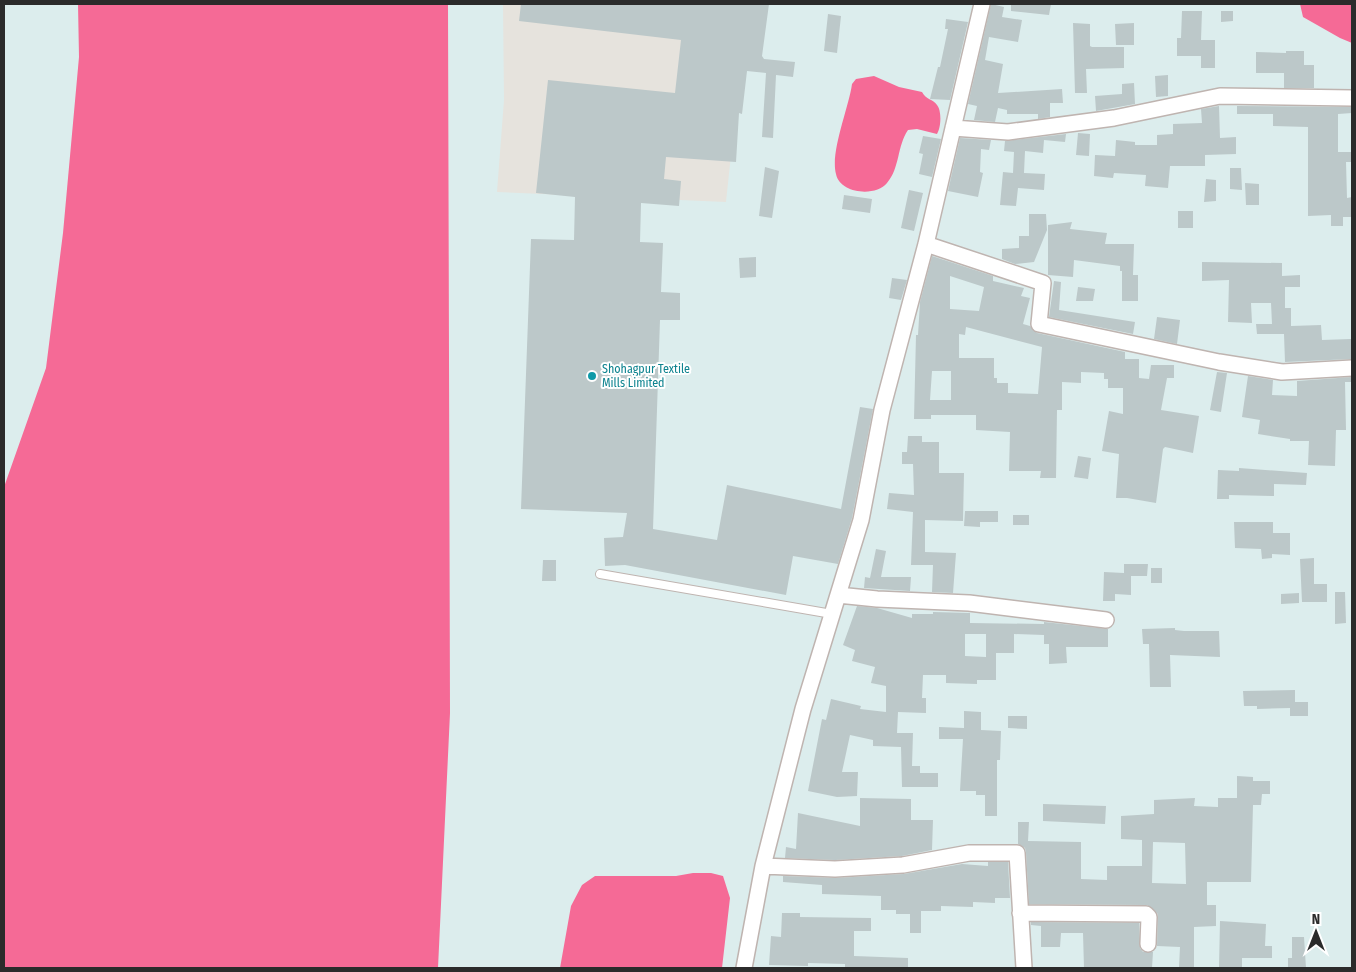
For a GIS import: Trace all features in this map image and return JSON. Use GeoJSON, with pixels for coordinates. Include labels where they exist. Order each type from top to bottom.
{"type":"FeatureCollection","features":[{"type":"Feature","properties":{"kind":"street"},"geometry":{"type":"LineString","coordinates":[[744,968],[762,866],[803,709],[861,520],[882,410],[926,244],[982,4]]}},
{"type":"Feature","properties":{"kind":"street"},"geometry":{"type":"LineString","coordinates":[[953,128],[1008,132],[1114,118],[1220,96],[1352,98]]}},
{"type":"Feature","properties":{"kind":"street"},"geometry":{"type":"LineString","coordinates":[[926,244],[1043,283],[1039,324],[1210,360],[1282,372],[1352,368]]}},
{"type":"Feature","properties":{"kind":"street"},"geometry":{"type":"LineString","coordinates":[[838,595],[969,604],[1106,620]]}},
{"type":"Feature","properties":{"kind":"street"},"geometry":{"type":"LineString","coordinates":[[762,866],[835,870],[931,862],[960,854],[1014,852],[1019,856],[1024,968]]}},
{"type":"Feature","properties":{"kind":"street"},"geometry":{"type":"LineString","coordinates":[[1020,912],[1146,914],[1149,917],[1148,944]]}},
{"type":"Feature","properties":{"kind":"lane"},"geometry":{"type":"LineString","coordinates":[[600,574],[832,614]]}},
{"type":"Feature","properties":{"kind":"shaded area"},"geometry":{"type":"Polygon","coordinates":[[[78,4],[448,4],[450,713],[438,968],[4,968],[4,487],[46,368],[63,233],[79,57],[78,4]]]}},
{"type":"Feature","properties":{"kind":"shaded area"},"geometry":{"type":"Polygon","coordinates":[[[503,4],[747,4],[726,202],[497,192],[504,100],[503,4]]]}},
{"type":"Feature","properties":{"kind":"shaded area"},"geometry":{"type":"Polygon","coordinates":[[[1300,4],[1352,4],[1352,43],[1303,17],[1300,4]]]}},
{"type":"Feature","properties":{"kind":"shaded area"},"geometry":{"type":"Polygon","coordinates":[[[874,76],[899,87],[922,92],[925,97],[939,108],[940,124],[937,134],[917,129],[908,130],[904,136],[891,177],[882,187],[867,192],[844,186],[836,174],[835,165],[838,142],[852,84],[856,79],[874,76]]]}},
{"type":"Feature","properties":{"kind":"shaded area"},"geometry":{"type":"Polygon","coordinates":[[[693,873],[711,873],[723,876],[730,898],[722,968],[560,968],[571,906],[582,885],[595,876],[676,876],[693,873]]]}},
{"type":"Feature","properties":{"kind":"building"},"geometry":{"type":"Polygon","coordinates":[[[521,4],[769,4],[762,56],[764,59],[795,62],[793,77],[776,75],[773,138],[762,137],[766,73],[747,71],[742,114],[739,113],[736,162],[666,157],[664,179],[681,181],[679,206],[641,203],[640,242],[663,243],[661,292],[680,293],[680,320],[660,320],[653,529],[717,540],[727,485],[841,509],[860,407],[873,409],[852,518],[838,564],[793,556],[786,595],[625,565],[605,566],[604,538],[623,537],[627,513],[521,509],[531,239],[574,240],[575,197],[536,193],[548,80],[675,93],[681,40],[519,21],[521,4]]]}},
{"type":"Feature","properties":{"kind":"building"},"geometry":{"type":"Polygon","coordinates":[[[991,4],[1004,7],[1002,17],[1022,20],[1018,42],[989,37],[985,60],[1003,64],[998,93],[1062,89],[1063,103],[1050,103],[1050,117],[1038,119],[1038,114],[1007,114],[1007,110],[998,108],[995,122],[974,120],[977,106],[968,104],[991,4]]]}},
{"type":"Feature","properties":{"kind":"building"},"geometry":{"type":"Polygon","coordinates":[[[1011,4],[1051,4],[1049,15],[1011,11],[1011,4]]]}},
{"type":"Feature","properties":{"kind":"building"},"geometry":{"type":"Polygon","coordinates":[[[1182,11],[1202,11],[1201,40],[1215,40],[1215,68],[1201,68],[1201,56],[1177,56],[1177,38],[1181,38],[1182,11]]]}},
{"type":"Feature","properties":{"kind":"building"},"geometry":{"type":"Polygon","coordinates":[[[1221,11],[1233,11],[1233,21],[1221,22],[1221,11]]]}},
{"type":"Feature","properties":{"kind":"building"},"geometry":{"type":"Polygon","coordinates":[[[828,14],[841,16],[837,53],[824,51],[828,14]]]}},
{"type":"Feature","properties":{"kind":"building"},"geometry":{"type":"Polygon","coordinates":[[[946,19],[968,22],[950,100],[930,99],[938,67],[940,67],[948,29],[945,29],[946,19]]]}},
{"type":"Feature","properties":{"kind":"building"},"geometry":{"type":"Polygon","coordinates":[[[1073,23],[1090,24],[1090,46],[1092,47],[1124,47],[1124,68],[1086,69],[1087,93],[1075,93],[1073,23]]]}},
{"type":"Feature","properties":{"kind":"building"},"geometry":{"type":"Polygon","coordinates":[[[1134,23],[1134,45],[1116,45],[1115,24],[1134,23]]]}},
{"type":"Feature","properties":{"kind":"building"},"geometry":{"type":"Polygon","coordinates":[[[1286,51],[1304,51],[1304,65],[1314,65],[1314,88],[1284,88],[1284,73],[1256,73],[1256,52],[1286,53],[1286,51]]]}},
{"type":"Feature","properties":{"kind":"building"},"geometry":{"type":"Polygon","coordinates":[[[1168,75],[1168,96],[1156,97],[1155,76],[1168,75]]]}},
{"type":"Feature","properties":{"kind":"building"},"geometry":{"type":"Polygon","coordinates":[[[1134,83],[1135,104],[1096,111],[1095,96],[1122,94],[1122,84],[1134,83]]]}},
{"type":"Feature","properties":{"kind":"building"},"geometry":{"type":"Polygon","coordinates":[[[1219,106],[1220,138],[1236,137],[1236,154],[1205,155],[1205,166],[1170,166],[1168,188],[1145,186],[1146,175],[1114,173],[1113,178],[1094,176],[1095,155],[1115,156],[1116,140],[1135,142],[1135,145],[1157,145],[1157,135],[1173,134],[1173,124],[1202,123],[1201,109],[1219,106]]]}},
{"type":"Feature","properties":{"kind":"building"},"geometry":{"type":"Polygon","coordinates":[[[1237,106],[1352,107],[1352,113],[1338,114],[1338,152],[1352,152],[1352,162],[1346,162],[1347,198],[1352,197],[1352,217],[1343,217],[1343,226],[1331,226],[1331,215],[1308,216],[1308,127],[1273,126],[1273,114],[1237,114],[1237,106]]]}},
{"type":"Feature","properties":{"kind":"building"},"geometry":{"type":"Polygon","coordinates":[[[1078,133],[1090,134],[1089,156],[1076,155],[1078,133]]]}},
{"type":"Feature","properties":{"kind":"building"},"geometry":{"type":"Polygon","coordinates":[[[1066,134],[1065,142],[1044,140],[1043,153],[1025,151],[1024,173],[1045,174],[1044,190],[1018,188],[1016,206],[1000,205],[1003,172],[1013,173],[1014,152],[1004,151],[1005,141],[1066,134]]]}},
{"type":"Feature","properties":{"kind":"building"},"geometry":{"type":"Polygon","coordinates":[[[923,136],[941,139],[932,177],[919,174],[923,154],[919,153],[923,136]]]}},
{"type":"Feature","properties":{"kind":"building"},"geometry":{"type":"Polygon","coordinates":[[[960,138],[991,140],[989,150],[981,149],[980,172],[983,173],[978,197],[948,191],[960,138]]]}},
{"type":"Feature","properties":{"kind":"building"},"geometry":{"type":"Polygon","coordinates":[[[765,167],[779,171],[772,218],[759,216],[765,167]]]}},
{"type":"Feature","properties":{"kind":"building"},"geometry":{"type":"Polygon","coordinates":[[[1230,168],[1241,168],[1242,190],[1230,189],[1230,168]]]}},
{"type":"Feature","properties":{"kind":"building"},"geometry":{"type":"Polygon","coordinates":[[[1206,179],[1216,180],[1216,201],[1204,202],[1206,179]]]}},
{"type":"Feature","properties":{"kind":"building"},"geometry":{"type":"Polygon","coordinates":[[[1245,183],[1259,184],[1259,205],[1246,205],[1245,183]]]}},
{"type":"Feature","properties":{"kind":"building"},"geometry":{"type":"Polygon","coordinates":[[[909,190],[923,193],[914,231],[901,228],[909,190]]]}},
{"type":"Feature","properties":{"kind":"building"},"geometry":{"type":"Polygon","coordinates":[[[844,195],[872,199],[870,213],[842,209],[844,195]]]}},
{"type":"Feature","properties":{"kind":"building"},"geometry":{"type":"Polygon","coordinates":[[[1178,211],[1193,211],[1193,228],[1178,228],[1178,211]]]}},
{"type":"Feature","properties":{"kind":"building"},"geometry":{"type":"Polygon","coordinates":[[[1029,214],[1046,214],[1047,230],[1034,262],[1015,264],[1002,259],[1002,249],[1019,248],[1019,236],[1029,236],[1029,214]]]}},
{"type":"Feature","properties":{"kind":"building"},"geometry":{"type":"Polygon","coordinates":[[[1072,222],[1070,229],[1107,233],[1105,244],[1134,244],[1133,275],[1138,275],[1138,301],[1122,301],[1122,271],[1120,271],[1120,266],[1074,260],[1073,277],[1048,275],[1048,225],[1072,222]]]}},
{"type":"Feature","properties":{"kind":"building"},"geometry":{"type":"Polygon","coordinates":[[[932,256],[993,276],[993,281],[1024,288],[1021,296],[1030,298],[1023,324],[1030,326],[1037,333],[1125,352],[1125,359],[1139,359],[1139,378],[1149,379],[1151,365],[1174,365],[1174,378],[1167,378],[1161,410],[1199,416],[1193,453],[1165,447],[1163,449],[1156,503],[1116,498],[1119,454],[1102,451],[1109,411],[1123,414],[1123,388],[1108,388],[1108,379],[1104,379],[1104,373],[1081,372],[1081,383],[1062,382],[1062,410],[1057,410],[1056,478],[1040,478],[1041,471],[1009,471],[1010,432],[976,430],[976,415],[931,415],[931,419],[914,419],[916,335],[918,335],[920,302],[932,256]],[[950,276],[950,309],[979,311],[984,287],[950,276]],[[966,327],[965,335],[959,334],[959,358],[994,358],[994,378],[997,378],[997,383],[1008,383],[1008,393],[1038,394],[1042,347],[966,327]],[[932,371],[930,400],[951,400],[951,371],[932,371]]]}},
{"type":"Feature","properties":{"kind":"building"},"geometry":{"type":"Polygon","coordinates":[[[756,257],[756,277],[740,278],[739,258],[756,257]]]}},
{"type":"Feature","properties":{"kind":"building"},"geometry":{"type":"Polygon","coordinates":[[[1202,262],[1282,263],[1282,276],[1300,275],[1300,287],[1285,287],[1285,308],[1291,308],[1291,326],[1321,325],[1322,340],[1351,339],[1351,359],[1285,362],[1284,334],[1257,334],[1256,324],[1272,324],[1271,303],[1251,303],[1252,323],[1228,322],[1229,280],[1202,281],[1202,262]]]}},
{"type":"Feature","properties":{"kind":"building"},"geometry":{"type":"Polygon","coordinates":[[[892,278],[907,280],[901,300],[889,298],[892,278]]]}},
{"type":"Feature","properties":{"kind":"building"},"geometry":{"type":"Polygon","coordinates":[[[1054,281],[1061,282],[1059,310],[1135,322],[1133,334],[1049,317],[1054,281]]]}},
{"type":"Feature","properties":{"kind":"building"},"geometry":{"type":"Polygon","coordinates":[[[1078,287],[1095,289],[1093,301],[1076,301],[1078,287]]]}},
{"type":"Feature","properties":{"kind":"building"},"geometry":{"type":"Polygon","coordinates":[[[1157,317],[1180,320],[1177,344],[1154,339],[1157,317]]]}},
{"type":"Feature","properties":{"kind":"building"},"geometry":{"type":"Polygon","coordinates":[[[1217,372],[1227,373],[1221,412],[1210,410],[1217,372]]]}},
{"type":"Feature","properties":{"kind":"building"},"geometry":{"type":"Polygon","coordinates":[[[1248,376],[1273,380],[1272,395],[1297,396],[1297,381],[1352,377],[1352,382],[1345,382],[1346,430],[1336,430],[1335,466],[1308,465],[1309,441],[1290,441],[1290,439],[1258,434],[1260,420],[1242,417],[1248,376]]]}},
{"type":"Feature","properties":{"kind":"building"},"geometry":{"type":"Polygon","coordinates":[[[908,436],[922,436],[922,442],[939,442],[939,473],[964,473],[963,521],[925,520],[925,552],[956,553],[953,593],[932,592],[933,565],[911,565],[913,512],[887,509],[889,493],[914,495],[913,464],[902,464],[902,452],[907,452],[908,436]]]}},
{"type":"Feature","properties":{"kind":"building"},"geometry":{"type":"Polygon","coordinates":[[[1078,456],[1091,458],[1088,479],[1074,477],[1078,456]]]}},
{"type":"Feature","properties":{"kind":"building"},"geometry":{"type":"Polygon","coordinates":[[[1239,468],[1307,473],[1306,485],[1274,484],[1274,496],[1229,495],[1229,499],[1217,499],[1218,470],[1239,471],[1239,468]]]}},
{"type":"Feature","properties":{"kind":"building"},"geometry":{"type":"Polygon","coordinates":[[[965,511],[998,511],[998,522],[980,522],[980,527],[964,526],[965,511]]]}},
{"type":"Feature","properties":{"kind":"building"},"geometry":{"type":"Polygon","coordinates":[[[1013,515],[1029,515],[1029,525],[1013,525],[1013,515]]]}},
{"type":"Feature","properties":{"kind":"building"},"geometry":{"type":"Polygon","coordinates":[[[1234,522],[1273,522],[1273,533],[1290,533],[1290,555],[1272,554],[1272,558],[1262,559],[1261,549],[1235,548],[1234,522]]]}},
{"type":"Feature","properties":{"kind":"building"},"geometry":{"type":"Polygon","coordinates":[[[876,549],[886,551],[881,577],[911,577],[910,591],[864,588],[865,577],[870,578],[876,549]]]}},
{"type":"Feature","properties":{"kind":"building"},"geometry":{"type":"Polygon","coordinates":[[[1314,558],[1314,584],[1327,584],[1327,602],[1302,602],[1300,559],[1314,558]]]}},
{"type":"Feature","properties":{"kind":"building"},"geometry":{"type":"Polygon","coordinates":[[[543,560],[556,560],[556,581],[542,581],[543,560]]]}},
{"type":"Feature","properties":{"kind":"building"},"geometry":{"type":"Polygon","coordinates":[[[1124,564],[1148,564],[1147,576],[1131,576],[1131,595],[1115,594],[1115,601],[1103,601],[1104,572],[1124,573],[1124,564]]]}},
{"type":"Feature","properties":{"kind":"building"},"geometry":{"type":"Polygon","coordinates":[[[1151,568],[1162,568],[1162,583],[1151,583],[1151,568]]]}},
{"type":"Feature","properties":{"kind":"building"},"geometry":{"type":"Polygon","coordinates":[[[1335,592],[1345,592],[1346,623],[1335,624],[1335,592]]]}},
{"type":"Feature","properties":{"kind":"building"},"geometry":{"type":"Polygon","coordinates":[[[1299,593],[1299,603],[1281,604],[1281,594],[1299,593]]]}},
{"type":"Feature","properties":{"kind":"building"},"geometry":{"type":"Polygon","coordinates":[[[857,606],[877,608],[912,618],[912,614],[933,614],[933,612],[970,613],[970,623],[1044,624],[1044,622],[1108,629],[1108,647],[1066,647],[1067,663],[1049,664],[1049,644],[1044,644],[1044,635],[1014,634],[1014,653],[996,653],[996,680],[977,680],[977,684],[946,683],[946,675],[923,675],[922,698],[926,698],[926,713],[898,712],[897,733],[913,733],[912,766],[920,766],[920,773],[938,773],[938,787],[902,787],[901,747],[873,746],[873,740],[850,735],[842,772],[858,772],[857,796],[837,797],[808,791],[822,719],[826,720],[831,699],[861,706],[860,709],[886,712],[886,686],[871,683],[875,667],[852,661],[855,650],[843,645],[857,606]],[[965,634],[965,656],[986,657],[986,634],[965,634]]]}},
{"type":"Feature","properties":{"kind":"building"},"geometry":{"type":"Polygon","coordinates":[[[1175,628],[1175,630],[1184,631],[1219,631],[1220,657],[1170,655],[1171,687],[1150,687],[1149,644],[1143,644],[1142,629],[1175,628]]]}},
{"type":"Feature","properties":{"kind":"building"},"geometry":{"type":"Polygon","coordinates":[[[1295,690],[1295,702],[1308,702],[1308,716],[1290,716],[1290,708],[1257,709],[1257,706],[1244,706],[1243,691],[1295,690]]]}},
{"type":"Feature","properties":{"kind":"building"},"geometry":{"type":"Polygon","coordinates":[[[964,711],[981,712],[981,730],[1001,731],[1000,760],[997,760],[997,816],[985,816],[985,795],[976,795],[976,791],[960,791],[963,739],[939,739],[939,727],[964,728],[964,711]]]}},
{"type":"Feature","properties":{"kind":"building"},"geometry":{"type":"Polygon","coordinates":[[[1008,716],[1027,716],[1027,729],[1008,728],[1008,716]]]}},
{"type":"Feature","properties":{"kind":"building"},"geometry":{"type":"Polygon","coordinates":[[[1237,776],[1253,777],[1253,781],[1270,781],[1270,794],[1262,794],[1261,805],[1253,805],[1251,882],[1207,882],[1207,905],[1216,905],[1216,926],[1194,927],[1194,968],[1179,968],[1180,947],[1157,946],[1158,914],[1147,905],[1029,904],[1026,852],[1025,848],[1018,844],[1018,822],[1029,822],[1028,841],[1081,842],[1081,879],[1107,880],[1107,866],[1142,866],[1142,840],[1121,839],[1121,816],[1154,814],[1154,800],[1195,798],[1194,806],[1218,807],[1218,798],[1237,798],[1237,776]],[[1153,842],[1152,883],[1186,884],[1185,843],[1153,842]]]}},
{"type":"Feature","properties":{"kind":"building"},"geometry":{"type":"Polygon","coordinates":[[[860,798],[911,799],[911,820],[933,820],[932,850],[902,856],[835,860],[785,858],[786,847],[796,849],[798,813],[860,826],[860,798]]]}},
{"type":"Feature","properties":{"kind":"building"},"geometry":{"type":"Polygon","coordinates":[[[1043,804],[1106,806],[1105,824],[1043,821],[1043,804]]]}},
{"type":"Feature","properties":{"kind":"building"},"geometry":{"type":"Polygon","coordinates":[[[988,862],[1008,862],[1010,898],[995,898],[995,903],[973,902],[973,907],[941,906],[941,911],[921,911],[921,933],[910,933],[910,914],[896,914],[896,910],[881,910],[881,896],[822,894],[822,885],[783,882],[783,876],[836,878],[904,874],[962,864],[988,866],[988,862]]]}},
{"type":"Feature","properties":{"kind":"building"},"geometry":{"type":"Polygon","coordinates":[[[782,913],[800,913],[800,917],[871,918],[871,931],[854,931],[854,956],[908,958],[908,968],[845,968],[845,964],[808,963],[808,966],[769,965],[771,936],[781,937],[782,913]]]}},
{"type":"Feature","properties":{"kind":"building"},"geometry":{"type":"Polygon","coordinates":[[[1220,921],[1266,924],[1265,946],[1272,946],[1272,958],[1242,958],[1242,968],[1219,968],[1220,921]]]}},
{"type":"Feature","properties":{"kind":"building"},"geometry":{"type":"Polygon","coordinates":[[[1031,922],[1139,923],[1140,948],[1143,952],[1153,952],[1152,968],[1084,968],[1083,933],[1061,933],[1060,947],[1041,947],[1041,926],[1031,925],[1031,922]]]}},
{"type":"Feature","properties":{"kind":"building"},"geometry":{"type":"Polygon","coordinates":[[[1292,937],[1304,937],[1306,968],[1288,968],[1288,958],[1292,958],[1292,937]]]}},
{"type":"Feature","properties":{"kind":"place","name":"Shohagpur Textile Mills Limited"},"geometry":{"type":"Point","coordinates":[592,376]}}]}
